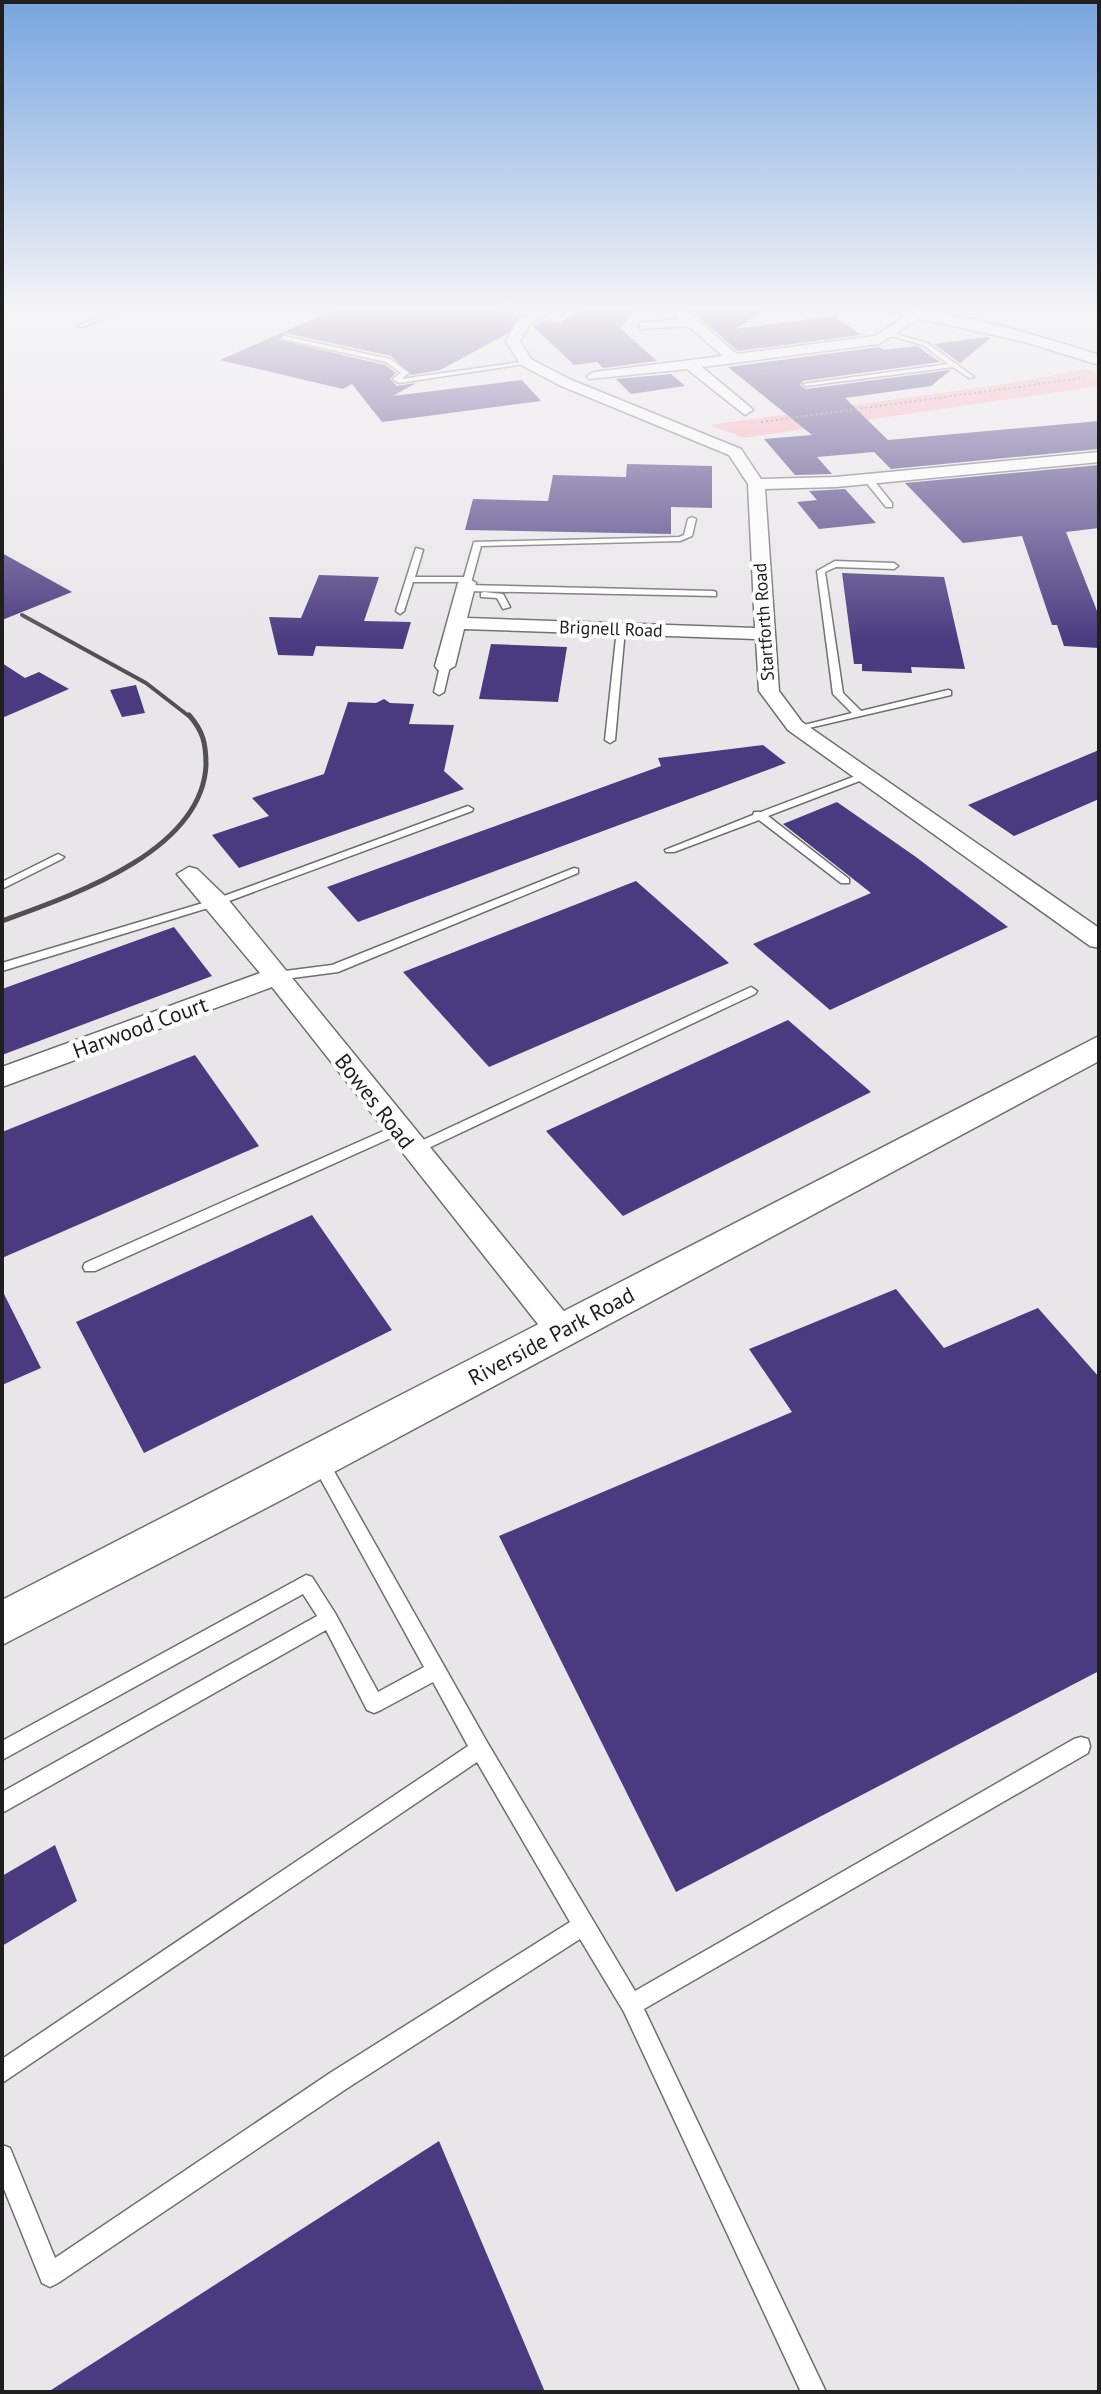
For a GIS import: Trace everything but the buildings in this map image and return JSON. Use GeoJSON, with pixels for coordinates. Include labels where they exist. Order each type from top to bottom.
{"type":"FeatureCollection","features":[{"type":"Feature","properties":{"kind":"street"},"geometry":{"type":"LineString","coordinates":[[651,418],[735,452],[756,484],[868,479],[1099,458]]}},
{"type":"Feature","properties":{"kind":"street","name":"Startforth Road"},"geometry":{"type":"LineString","coordinates":[[756,484],[769,691],[799,729],[1099,940]]}},
{"type":"Feature","properties":{"kind":"street"},"geometry":{"type":"LineString","coordinates":[[445,666],[466,587]]}},
{"type":"Feature","properties":{"kind":"street","name":"Brignell Road"},"geometry":{"type":"LineString","coordinates":[[456,623],[765,634]]}},
{"type":"Feature","properties":{"kind":"street","name":"Bowes Road"},"geometry":{"type":"LineString","coordinates":[[189,874],[217,902],[405,1140],[560,1329]]}},
{"type":"Feature","properties":{"kind":"street","name":"Harwood Court"},"geometry":{"type":"LineString","coordinates":[[2,1077],[277,976]]}},
{"type":"Feature","properties":{"kind":"street","name":"Riverside Park Road"},"geometry":{"type":"LineString","coordinates":[[2,1623],[320,1462],[560,1329],[1099,1047]]}},
{"type":"Feature","properties":{"kind":"lane"},"geometry":{"type":"LineString","coordinates":[[868,479],[889,505]]}},
{"type":"Feature","properties":{"kind":"lane"},"geometry":{"type":"LineString","coordinates":[[466,587],[477,544],[680,539],[688,536],[692,519]]}},
{"type":"Feature","properties":{"kind":"lane"},"geometry":{"type":"LineString","coordinates":[[400,611],[419,550]]}},
{"type":"Feature","properties":{"kind":"lane"},"geometry":{"type":"LineString","coordinates":[[859,714],[838,694],[821,571],[835,564],[894,566]]}},
{"type":"Feature","properties":{"kind":"lane"},"geometry":{"type":"LineString","coordinates":[[410,579],[466,587],[713,594]]}},
{"type":"Feature","properties":{"kind":"lane"},"geometry":{"type":"LineString","coordinates":[[466,587],[500,596],[506,607]]}},
{"type":"Feature","properties":{"kind":"lane"},"geometry":{"type":"LineString","coordinates":[[610,740],[621,629]]}},
{"type":"Feature","properties":{"kind":"lane"},"geometry":{"type":"LineString","coordinates":[[439,692],[445,666]]}},
{"type":"Feature","properties":{"kind":"lane"},"geometry":{"type":"LineString","coordinates":[[799,729],[948,693]]}},
{"type":"Feature","properties":{"kind":"lane"},"geometry":{"type":"LineString","coordinates":[[670,850],[866,775]]}},
{"type":"Feature","properties":{"kind":"lane"},"geometry":{"type":"LineString","coordinates":[[2,967],[217,902],[468,809]]}},
{"type":"Feature","properties":{"kind":"lane"},"geometry":{"type":"LineString","coordinates":[[758,814],[845,881]]}},
{"type":"Feature","properties":{"kind":"lane"},"geometry":{"type":"LineString","coordinates":[[2,886],[58,857]]}},
{"type":"Feature","properties":{"kind":"lane"},"geometry":{"type":"LineString","coordinates":[[277,976],[334,969],[574,871]]}},
{"type":"Feature","properties":{"kind":"lane"},"geometry":{"type":"LineString","coordinates":[[90,1267],[405,1140],[751,991]]}},
{"type":"Feature","properties":{"kind":"lane"},"geometry":{"type":"LineString","coordinates":[[320,1462],[480,1749],[631,2005],[814,2392]]}},
{"type":"Feature","properties":{"kind":"lane"},"geometry":{"type":"LineString","coordinates":[[2,1751],[306,1583],[329,1619],[374,1704],[436,1670]]}},
{"type":"Feature","properties":{"kind":"lane"},"geometry":{"type":"LineString","coordinates":[[2,1803],[329,1619]]}},
{"type":"Feature","properties":{"kind":"lane"},"geometry":{"type":"LineString","coordinates":[[631,2005],[1081,1746]]}},
{"type":"Feature","properties":{"kind":"lane"},"geometry":{"type":"LineString","coordinates":[[2,2072],[480,1749]]}},
{"type":"Feature","properties":{"kind":"lane"},"geometry":{"type":"LineString","coordinates":[[2,2156],[50,2275],[338,2081],[582,1926]]}},
{"type":"Feature","properties":{"kind":"path"},"geometry":{"type":"LineString","coordinates":[[759,423],[797,418]]}},
{"type":"Feature","properties":{"kind":"shaded area"},"geometry":{"type":"Polygon","coordinates":[[[763,418],[882,418],[744,438],[710,425],[763,418]]]}},
{"type":"Feature","properties":{"kind":"railway"},"geometry":{"type":"LineString","coordinates":[[22,615],[146,683],[190,717]]}},
{"type":"Feature","properties":{"kind":"railway"},"geometry":{"type":"LineString","coordinates":[[2,921],[96,884],[158,846],[182,823],[199,796],[206,765],[203,738],[189,715]]}}]}
